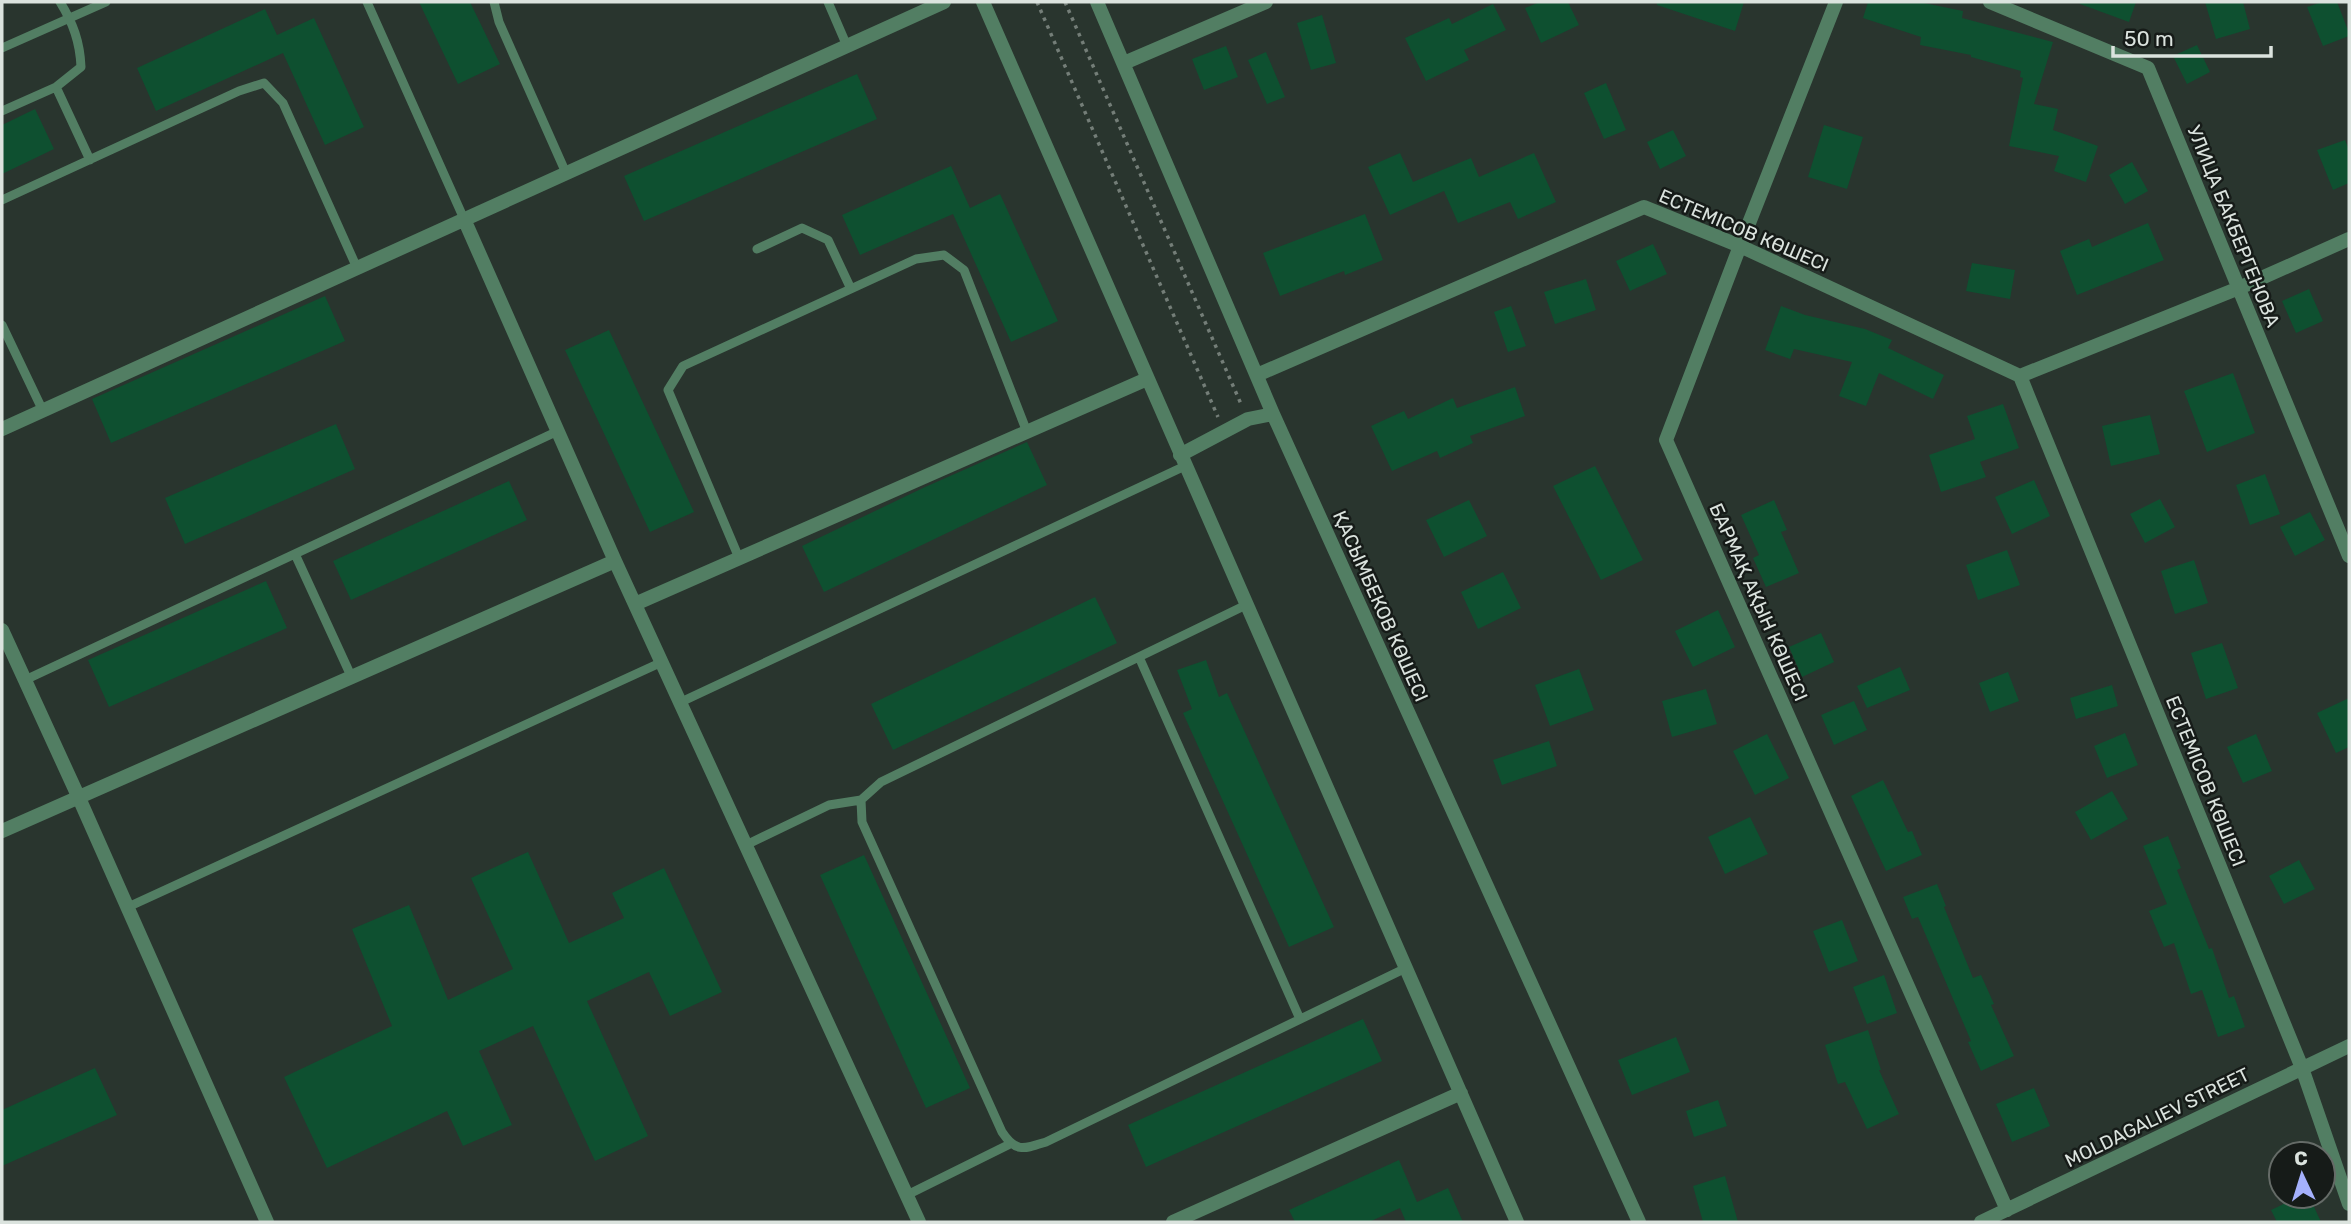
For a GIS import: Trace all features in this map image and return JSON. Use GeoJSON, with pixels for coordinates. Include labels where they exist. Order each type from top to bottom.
{"type":"FeatureCollection","features":[{"type":"Feature","properties":{"kind":"street"},"geometry":{"type":"LineString","coordinates":[[2,429],[944,2]]}},
{"type":"Feature","properties":{"kind":"street"},"geometry":{"type":"LineString","coordinates":[[983,2],[1517,1222]]}},
{"type":"Feature","properties":{"kind":"street","name":"ҚАСЫМБЕКОВ КӨШЕСІ"},"geometry":{"type":"LineString","coordinates":[[1097,2],[1273,414],[1639,1222]]}},
{"type":"Feature","properties":{"kind":"street"},"geometry":{"type":"LineString","coordinates":[[1124,64],[1266,2]]}},
{"type":"Feature","properties":{"kind":"street","name":"БАРМАҚ АҚЫН КӨШЕСІ"},"geometry":{"type":"LineString","coordinates":[[1836,2],[1667,440],[2007,1210]]}},
{"type":"Feature","properties":{"kind":"street","name":"УЛИЦА БАКБЕРГЕНОВА"},"geometry":{"type":"LineString","coordinates":[[1990,2],[2148,68],[2349,556]]}},
{"type":"Feature","properties":{"kind":"street","name":"ЕСТЕМІСОВ КӨШЕСІ"},"geometry":{"type":"LineString","coordinates":[[1257,375],[1644,208],[1740,246],[2020,376],[2302,1068],[2349,1204]]}},
{"type":"Feature","properties":{"kind":"street"},"geometry":{"type":"LineString","coordinates":[[464,219],[615,561],[919,1222]]}},
{"type":"Feature","properties":{"kind":"street"},"geometry":{"type":"LineString","coordinates":[[2020,376],[2239,288],[2349,239]]}},
{"type":"Feature","properties":{"kind":"street"},"geometry":{"type":"LineString","coordinates":[[635,604],[1147,379]]}},
{"type":"Feature","properties":{"kind":"street"},"geometry":{"type":"LineString","coordinates":[[1183,461],[1248,419],[1273,414]]}},
{"type":"Feature","properties":{"kind":"street"},"geometry":{"type":"LineString","coordinates":[[2,831],[615,561]]}},
{"type":"Feature","properties":{"kind":"street"},"geometry":{"type":"LineString","coordinates":[[2,630],[267,1222]]}},
{"type":"Feature","properties":{"kind":"street","name":"MOLDAGALIEV STREET"},"geometry":{"type":"LineString","coordinates":[[1981,1222],[2349,1046]]}},
{"type":"Feature","properties":{"kind":"street"},"geometry":{"type":"LineString","coordinates":[[1173,1222],[1461,1093]]}},
{"type":"Feature","properties":{"kind":"lane"},"geometry":{"type":"LineString","coordinates":[[2,111],[56,86],[81,67],[80,48],[71,18],[60,2]]}},
{"type":"Feature","properties":{"kind":"lane"},"geometry":{"type":"LineString","coordinates":[[2,48],[106,2]]}},
{"type":"Feature","properties":{"kind":"lane"},"geometry":{"type":"LineString","coordinates":[[367,2],[464,219]]}},
{"type":"Feature","properties":{"kind":"lane"},"geometry":{"type":"LineString","coordinates":[[494,2],[499,22],[566,173]]}},
{"type":"Feature","properties":{"kind":"lane"},"geometry":{"type":"LineString","coordinates":[[828,2],[846,46]]}},
{"type":"Feature","properties":{"kind":"lane"},"geometry":{"type":"LineString","coordinates":[[2,200],[239,91],[264,83],[283,103],[357,268]]}},
{"type":"Feature","properties":{"kind":"lane"},"geometry":{"type":"LineString","coordinates":[[56,86],[90,160]]}},
{"type":"Feature","properties":{"kind":"lane"},"geometry":{"type":"LineString","coordinates":[[757,250],[802,228],[818,234],[828,240],[851,289]]}},
{"type":"Feature","properties":{"kind":"lane"},"geometry":{"type":"LineString","coordinates":[[739,558],[668,390],[683,366],[916,260],[944,255],[964,271],[1027,432]]}},
{"type":"Feature","properties":{"kind":"lane"},"geometry":{"type":"LineString","coordinates":[[2,325],[43,411]]}},
{"type":"Feature","properties":{"kind":"lane"},"geometry":{"type":"LineString","coordinates":[[25,680],[558,431]]}},
{"type":"Feature","properties":{"kind":"lane"},"geometry":{"type":"LineString","coordinates":[[681,702],[1183,461]]}},
{"type":"Feature","properties":{"kind":"lane"},"geometry":{"type":"LineString","coordinates":[[295,554],[352,678]]}},
{"type":"Feature","properties":{"kind":"lane"},"geometry":{"type":"LineString","coordinates":[[746,845],[829,805],[861,800],[881,782],[1246,605]]}},
{"type":"Feature","properties":{"kind":"lane"},"geometry":{"type":"LineString","coordinates":[[1139,657],[1300,1019]]}},
{"type":"Feature","properties":{"kind":"lane"},"geometry":{"type":"LineString","coordinates":[[128,907],[662,662]]}},
{"type":"Feature","properties":{"kind":"lane"},"geometry":{"type":"LineString","coordinates":[[861,800],[862,822],[1002,1132],[1010,1144],[1023,1149],[1046,1142],[1406,968]]}},
{"type":"Feature","properties":{"kind":"lane"},"geometry":{"type":"LineString","coordinates":[[907,1195],[1010,1144]]}},
{"type":"Feature","properties":{"kind":"path"},"geometry":{"type":"LineString","coordinates":[[1037,2],[1225,432]]}},
{"type":"Feature","properties":{"kind":"path"},"geometry":{"type":"LineString","coordinates":[[1065,2],[1248,419]]}},
{"type":"Feature","properties":{"kind":"building"},"geometry":{"type":"Polygon","coordinates":[[[419,2],[470,2],[500,64],[458,84],[419,2]]]}},
{"type":"Feature","properties":{"kind":"building"},"geometry":{"type":"Polygon","coordinates":[[[1540,2],[1568,2],[1579,25],[1541,43],[1525,8],[1540,2]]]}},
{"type":"Feature","properties":{"kind":"building"},"geometry":{"type":"Polygon","coordinates":[[[1657,2],[1744,2],[1735,31],[1657,5],[1657,2]]]}},
{"type":"Feature","properties":{"kind":"building"},"geometry":{"type":"Polygon","coordinates":[[[1868,2],[1919,2],[1963,11],[1962,18],[2053,42],[2034,104],[2058,109],[2053,130],[2098,146],[2086,182],[2054,171],[2059,156],[2009,146],[2023,78],[2020,77],[2021,71],[1971,55],[1920,45],[1921,37],[1863,18],[1868,2]]]}},
{"type":"Feature","properties":{"kind":"building"},"geometry":{"type":"Polygon","coordinates":[[[2080,2],[2136,2],[2129,22],[2080,2]]]}},
{"type":"Feature","properties":{"kind":"building"},"geometry":{"type":"Polygon","coordinates":[[[2205,2],[2243,2],[2250,29],[2216,39],[2205,2]]]}},
{"type":"Feature","properties":{"kind":"building"},"geometry":{"type":"Polygon","coordinates":[[[2322,2],[2337,2],[2349,33],[2349,36],[2323,46],[2307,7],[2322,2]]]}},
{"type":"Feature","properties":{"kind":"building"},"geometry":{"type":"Polygon","coordinates":[[[1493,4],[1506,30],[1464,50],[1469,60],[1426,81],[1405,38],[1449,18],[1452,24],[1493,4]]]}},
{"type":"Feature","properties":{"kind":"building"},"geometry":{"type":"Polygon","coordinates":[[[265,9],[277,35],[314,18],[364,127],[325,145],[283,53],[156,111],[137,68],[265,9]]]}},
{"type":"Feature","properties":{"kind":"building"},"geometry":{"type":"Polygon","coordinates":[[[1322,15],[1336,63],[1311,70],[1297,23],[1322,15]]]}},
{"type":"Feature","properties":{"kind":"building"},"geometry":{"type":"Polygon","coordinates":[[[2197,45],[2210,72],[2187,84],[2173,56],[2197,45]]]}},
{"type":"Feature","properties":{"kind":"building"},"geometry":{"type":"Polygon","coordinates":[[[1226,46],[1238,77],[1204,90],[1192,59],[1226,46]]]}},
{"type":"Feature","properties":{"kind":"building"},"geometry":{"type":"Polygon","coordinates":[[[1266,52],[1285,97],[1267,104],[1248,60],[1266,52]]]}},
{"type":"Feature","properties":{"kind":"building"},"geometry":{"type":"Polygon","coordinates":[[[857,74],[877,119],[644,221],[624,176],[857,74]]]}},
{"type":"Feature","properties":{"kind":"building"},"geometry":{"type":"Polygon","coordinates":[[[1606,83],[1626,130],[1604,139],[1584,93],[1606,83]]]}},
{"type":"Feature","properties":{"kind":"building"},"geometry":{"type":"Polygon","coordinates":[[[35,109],[54,149],[2,174],[2,125],[35,109]]]}},
{"type":"Feature","properties":{"kind":"building"},"geometry":{"type":"Polygon","coordinates":[[[1824,125],[1863,137],[1847,189],[1808,177],[1824,125]]]}},
{"type":"Feature","properties":{"kind":"building"},"geometry":{"type":"Polygon","coordinates":[[[1673,130],[1686,156],[1660,169],[1647,142],[1673,130]]]}},
{"type":"Feature","properties":{"kind":"building"},"geometry":{"type":"Polygon","coordinates":[[[2345,140],[2349,150],[2349,183],[2333,190],[2317,150],[2345,140]]]}},
{"type":"Feature","properties":{"kind":"building"},"geometry":{"type":"Polygon","coordinates":[[[1400,153],[1413,182],[1471,158],[1479,177],[1534,153],[1556,202],[1518,219],[1510,202],[1458,223],[1444,191],[1390,215],[1368,167],[1400,153]]]}},
{"type":"Feature","properties":{"kind":"building"},"geometry":{"type":"Polygon","coordinates":[[[2132,162],[2148,191],[2125,204],[2109,175],[2132,162]]]}},
{"type":"Feature","properties":{"kind":"building"},"geometry":{"type":"Polygon","coordinates":[[[951,166],[970,208],[1000,194],[1058,321],[1011,342],[953,214],[860,255],[842,215],[951,166]]]}},
{"type":"Feature","properties":{"kind":"building"},"geometry":{"type":"Polygon","coordinates":[[[1365,214],[1383,260],[1345,275],[1344,271],[1280,296],[1263,253],[1365,214]]]}},
{"type":"Feature","properties":{"kind":"building"},"geometry":{"type":"Polygon","coordinates":[[[2148,223],[2164,260],[2077,295],[2060,251],[2089,239],[2092,247],[2148,223]]]}},
{"type":"Feature","properties":{"kind":"building"},"geometry":{"type":"Polygon","coordinates":[[[1653,244],[1667,274],[1630,291],[1616,261],[1653,244]]]}},
{"type":"Feature","properties":{"kind":"building"},"geometry":{"type":"Polygon","coordinates":[[[1972,263],[2015,270],[2010,299],[1966,291],[1972,263]]]}},
{"type":"Feature","properties":{"kind":"building"},"geometry":{"type":"Polygon","coordinates":[[[1586,279],[1596,310],[1555,324],[1544,292],[1586,279]]]}},
{"type":"Feature","properties":{"kind":"building"},"geometry":{"type":"Polygon","coordinates":[[[2309,289],[2323,321],[2296,333],[2282,301],[2309,289]]]}},
{"type":"Feature","properties":{"kind":"building"},"geometry":{"type":"Polygon","coordinates":[[[325,296],[345,341],[111,443],[92,399],[325,296]]]}},
{"type":"Feature","properties":{"kind":"building"},"geometry":{"type":"Polygon","coordinates":[[[1511,306],[1526,346],[1508,352],[1494,312],[1511,306]]]}},
{"type":"Feature","properties":{"kind":"building"},"geometry":{"type":"Polygon","coordinates":[[[1781,306],[1805,315],[1865,329],[1892,340],[1888,348],[1944,375],[1933,399],[1879,373],[1866,406],[1839,396],[1852,362],[1794,349],[1790,359],[1765,350],[1781,306]]]}},
{"type":"Feature","properties":{"kind":"building"},"geometry":{"type":"Polygon","coordinates":[[[609,330],[694,512],[650,532],[565,350],[609,330]]]}},
{"type":"Feature","properties":{"kind":"building"},"geometry":{"type":"Polygon","coordinates":[[[2233,373],[2255,433],[2207,452],[2184,391],[2233,373]]]}},
{"type":"Feature","properties":{"kind":"building"},"geometry":{"type":"Polygon","coordinates":[[[1515,387],[1525,416],[1470,436],[1473,443],[1440,458],[1437,451],[1392,471],[1371,426],[1404,411],[1408,419],[1453,398],[1457,408],[1515,387]]]}},
{"type":"Feature","properties":{"kind":"building"},"geometry":{"type":"Polygon","coordinates":[[[2003,404],[2019,448],[1980,462],[1986,477],[1941,492],[1929,455],[1975,439],[1967,416],[2003,404]]]}},
{"type":"Feature","properties":{"kind":"building"},"geometry":{"type":"Polygon","coordinates":[[[2150,415],[2160,454],[2111,466],[2102,426],[2150,415]]]}},
{"type":"Feature","properties":{"kind":"building"},"geometry":{"type":"Polygon","coordinates":[[[336,424],[355,469],[185,544],[165,498],[336,424]]]}},
{"type":"Feature","properties":{"kind":"building"},"geometry":{"type":"Polygon","coordinates":[[[1027,442],[1047,485],[824,592],[802,546],[1027,442]]]}},
{"type":"Feature","properties":{"kind":"building"},"geometry":{"type":"Polygon","coordinates":[[[1595,466],[1643,560],[1601,580],[1553,486],[1595,466]]]}},
{"type":"Feature","properties":{"kind":"building"},"geometry":{"type":"Polygon","coordinates":[[[2265,474],[2280,514],[2250,525],[2236,485],[2265,474]]]}},
{"type":"Feature","properties":{"kind":"building"},"geometry":{"type":"Polygon","coordinates":[[[2034,480],[2050,516],[2012,534],[1995,497],[2034,480]]]}},
{"type":"Feature","properties":{"kind":"building"},"geometry":{"type":"Polygon","coordinates":[[[509,481],[527,520],[351,600],[333,561],[509,481]]]}},
{"type":"Feature","properties":{"kind":"building"},"geometry":{"type":"Polygon","coordinates":[[[2160,499],[2175,527],[2145,543],[2130,514],[2160,499]]]}},
{"type":"Feature","properties":{"kind":"building"},"geometry":{"type":"Polygon","coordinates":[[[1469,500],[1487,536],[1444,557],[1426,520],[1469,500]]]}},
{"type":"Feature","properties":{"kind":"building"},"geometry":{"type":"Polygon","coordinates":[[[1774,500],[1787,530],[1781,532],[1799,573],[1766,587],[1753,558],[1759,555],[1741,515],[1774,500]]]}},
{"type":"Feature","properties":{"kind":"building"},"geometry":{"type":"Polygon","coordinates":[[[2310,512],[2325,540],[2295,556],[2280,527],[2310,512]]]}},
{"type":"Feature","properties":{"kind":"building"},"geometry":{"type":"Polygon","coordinates":[[[2007,550],[2020,585],[1978,600],[1966,565],[2007,550]]]}},
{"type":"Feature","properties":{"kind":"building"},"geometry":{"type":"Polygon","coordinates":[[[2194,560],[2208,603],[2175,614],[2161,571],[2194,560]]]}},
{"type":"Feature","properties":{"kind":"building"},"geometry":{"type":"Polygon","coordinates":[[[1503,572],[1521,608],[1478,629],[1461,592],[1503,572]]]}},
{"type":"Feature","properties":{"kind":"building"},"geometry":{"type":"Polygon","coordinates":[[[266,581],[287,628],[109,707],[88,660],[266,581]]]}},
{"type":"Feature","properties":{"kind":"building"},"geometry":{"type":"Polygon","coordinates":[[[1095,597],[1117,643],[893,750],[871,704],[1095,597]]]}},
{"type":"Feature","properties":{"kind":"building"},"geometry":{"type":"Polygon","coordinates":[[[1718,610],[1735,647],[1693,667],[1675,631],[1718,610]]]}},
{"type":"Feature","properties":{"kind":"building"},"geometry":{"type":"Polygon","coordinates":[[[1821,633],[1834,662],[1802,677],[1789,647],[1821,633]]]}},
{"type":"Feature","properties":{"kind":"building"},"geometry":{"type":"Polygon","coordinates":[[[2222,643],[2238,688],[2206,699],[2191,653],[2222,643]]]}},
{"type":"Feature","properties":{"kind":"building"},"geometry":{"type":"Polygon","coordinates":[[[1206,660],[1219,697],[1227,693],[1334,927],[1289,947],[1183,713],[1192,709],[1177,670],[1206,660]]]}},
{"type":"Feature","properties":{"kind":"building"},"geometry":{"type":"Polygon","coordinates":[[[1900,667],[1910,690],[1867,708],[1857,686],[1900,667]]]}},
{"type":"Feature","properties":{"kind":"building"},"geometry":{"type":"Polygon","coordinates":[[[1579,669],[1594,710],[1550,726],[1535,685],[1579,669]]]}},
{"type":"Feature","properties":{"kind":"building"},"geometry":{"type":"Polygon","coordinates":[[[2008,672],[2019,701],[1990,712],[1979,683],[2008,672]]]}},
{"type":"Feature","properties":{"kind":"building"},"geometry":{"type":"Polygon","coordinates":[[[2112,685],[2118,706],[2076,719],[2070,698],[2112,685]]]}},
{"type":"Feature","properties":{"kind":"building"},"geometry":{"type":"Polygon","coordinates":[[[1706,689],[1717,724],[1672,737],[1662,701],[1706,689]]]}},
{"type":"Feature","properties":{"kind":"building"},"geometry":{"type":"Polygon","coordinates":[[[2349,698],[2349,747],[2336,753],[2317,713],[2349,698]]]}},
{"type":"Feature","properties":{"kind":"building"},"geometry":{"type":"Polygon","coordinates":[[[1854,701],[1867,730],[1834,745],[1821,715],[1854,701]]]}},
{"type":"Feature","properties":{"kind":"building"},"geometry":{"type":"Polygon","coordinates":[[[2125,733],[2138,765],[2107,778],[2094,746],[2125,733]]]}},
{"type":"Feature","properties":{"kind":"building"},"geometry":{"type":"Polygon","coordinates":[[[1767,734],[1789,778],[1755,795],[1733,751],[1767,734]]]}},
{"type":"Feature","properties":{"kind":"building"},"geometry":{"type":"Polygon","coordinates":[[[2256,734],[2272,771],[2243,783],[2227,747],[2256,734]]]}},
{"type":"Feature","properties":{"kind":"building"},"geometry":{"type":"Polygon","coordinates":[[[1549,741],[1557,766],[1502,785],[1493,760],[1549,741]]]}},
{"type":"Feature","properties":{"kind":"building"},"geometry":{"type":"Polygon","coordinates":[[[1883,780],[1908,832],[1912,831],[1922,855],[1886,871],[1851,796],[1883,780]]]}},
{"type":"Feature","properties":{"kind":"building"},"geometry":{"type":"Polygon","coordinates":[[[2112,791],[2128,819],[2091,840],[2075,812],[2112,791]]]}},
{"type":"Feature","properties":{"kind":"building"},"geometry":{"type":"Polygon","coordinates":[[[1750,817],[1768,854],[1725,874],[1708,837],[1750,817]]]}},
{"type":"Feature","properties":{"kind":"building"},"geometry":{"type":"Polygon","coordinates":[[[2168,836],[2181,868],[2177,870],[2209,949],[2212,948],[2229,998],[2234,996],[2245,1027],[2218,1037],[2202,990],[2191,994],[2174,943],[2164,947],[2149,911],[2167,904],[2143,846],[2168,836]]]}},
{"type":"Feature","properties":{"kind":"building"},"geometry":{"type":"Polygon","coordinates":[[[528,852],[569,943],[624,918],[612,893],[664,868],[722,992],[670,1016],[649,972],[587,1001],[648,1136],[595,1161],[533,1026],[479,1051],[512,1125],[463,1146],[447,1111],[327,1168],[284,1077],[392,1026],[352,929],[409,905],[448,1000],[513,969],[471,878],[528,852]]]}},
{"type":"Feature","properties":{"kind":"building"},"geometry":{"type":"Polygon","coordinates":[[[864,855],[970,1088],[926,1108],[820,875],[864,855]]]}},
{"type":"Feature","properties":{"kind":"building"},"geometry":{"type":"Polygon","coordinates":[[[2299,860],[2315,889],[2284,904],[2269,876],[2299,860]]]}},
{"type":"Feature","properties":{"kind":"building"},"geometry":{"type":"Polygon","coordinates":[[[1937,884],[1973,978],[1981,975],[2014,1056],[1981,1071],[1968,1042],[1971,1041],[1918,917],[1912,919],[1903,897],[1937,884]]]}},
{"type":"Feature","properties":{"kind":"building"},"geometry":{"type":"Polygon","coordinates":[[[1842,920],[1858,961],[1829,972],[1813,931],[1842,920]]]}},
{"type":"Feature","properties":{"kind":"building"},"geometry":{"type":"Polygon","coordinates":[[[1884,975],[1897,1013],[1867,1024],[1853,987],[1884,975]]]}},
{"type":"Feature","properties":{"kind":"building"},"geometry":{"type":"Polygon","coordinates":[[[1363,1019],[1382,1061],[1146,1167],[1128,1125],[1363,1019]]]}},
{"type":"Feature","properties":{"kind":"building"},"geometry":{"type":"Polygon","coordinates":[[[1868,1030],[1879,1070],[1899,1114],[1867,1129],[1845,1082],[1838,1084],[1825,1045],[1868,1030]]]}},
{"type":"Feature","properties":{"kind":"building"},"geometry":{"type":"Polygon","coordinates":[[[1676,1037],[1690,1072],[1632,1095],[1618,1060],[1676,1037]]]}},
{"type":"Feature","properties":{"kind":"building"},"geometry":{"type":"Polygon","coordinates":[[[95,1068],[117,1115],[2,1166],[2,1110],[95,1068]]]}},
{"type":"Feature","properties":{"kind":"building"},"geometry":{"type":"Polygon","coordinates":[[[2034,1088],[2050,1126],[2012,1142],[1996,1104],[2034,1088]]]}},
{"type":"Feature","properties":{"kind":"building"},"geometry":{"type":"Polygon","coordinates":[[[1718,1100],[1727,1126],[1694,1137],[1686,1111],[1718,1100]]]}},
{"type":"Feature","properties":{"kind":"building"},"geometry":{"type":"Polygon","coordinates":[[[1399,1160],[1417,1202],[1448,1188],[1463,1222],[1406,1222],[1400,1208],[1369,1222],[1295,1222],[1289,1210],[1399,1160]]]}},
{"type":"Feature","properties":{"kind":"building"},"geometry":{"type":"Polygon","coordinates":[[[1725,1176],[1738,1222],[1703,1222],[1693,1186],[1725,1176]]]}},
{"type":"Feature","properties":{"kind":"building"},"geometry":{"type":"Polygon","coordinates":[[[2271,1210],[2315,1210],[2321,1222],[2277,1222],[2271,1210]]]}}]}
